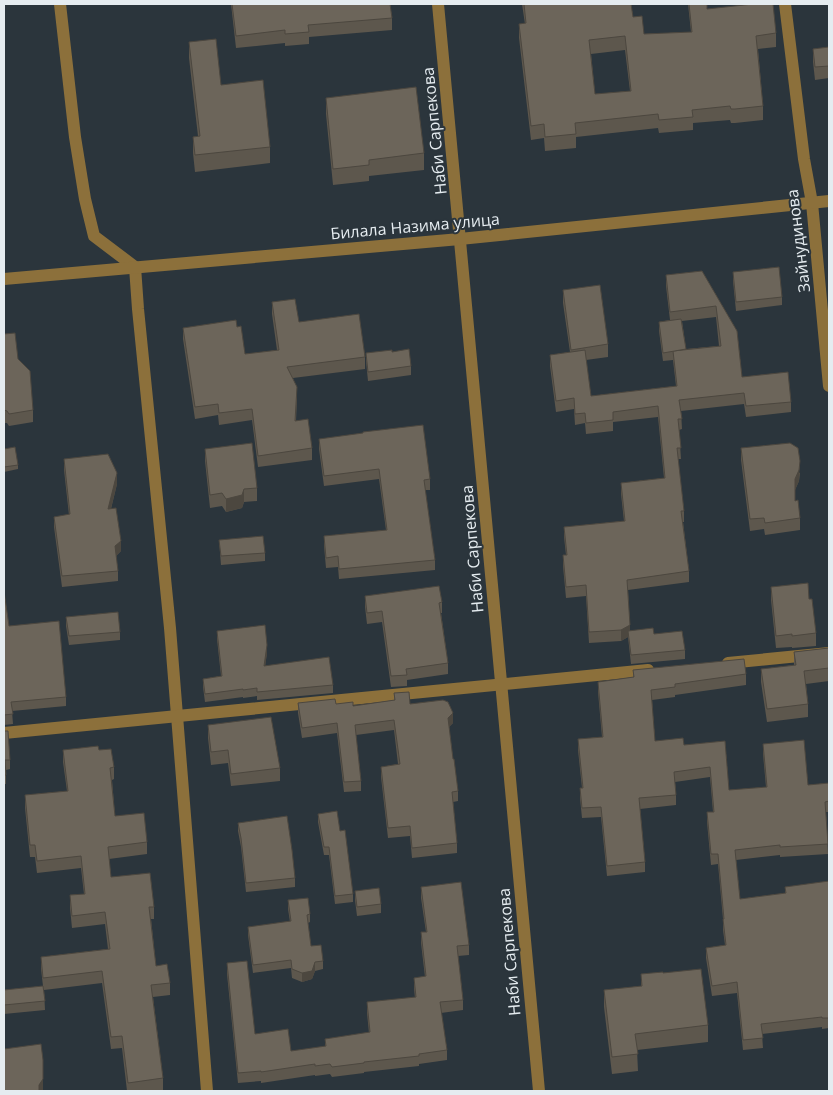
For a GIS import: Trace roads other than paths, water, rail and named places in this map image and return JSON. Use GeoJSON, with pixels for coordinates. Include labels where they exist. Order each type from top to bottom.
{"type":"FeatureCollection","features":[{"type":"Feature","properties":{"kind":"street"},"geometry":{"type":"LineString","coordinates":[[60,4],[75,137],[85,199],[94,236],[136,267],[138,310],[170,628],[207,1091]]}},
{"type":"Feature","properties":{"kind":"street","name":"Наби Сарпекова"},"geometry":{"type":"LineString","coordinates":[[438,4],[539,1091]]}},
{"type":"Feature","properties":{"kind":"street","name":"Зайнудинова"},"geometry":{"type":"LineString","coordinates":[[785,4],[804,159],[812,203],[829,386]]}},
{"type":"Feature","properties":{"kind":"street","name":"Билала Назима улица"},"geometry":{"type":"LineString","coordinates":[[4,279],[460,239],[829,201]]}},
{"type":"Feature","properties":{"kind":"street"},"geometry":{"type":"LineString","coordinates":[[720,663],[829,653]]}},
{"type":"Feature","properties":{"kind":"street"},"geometry":{"type":"LineString","coordinates":[[4,733],[660,669]]}}]}
